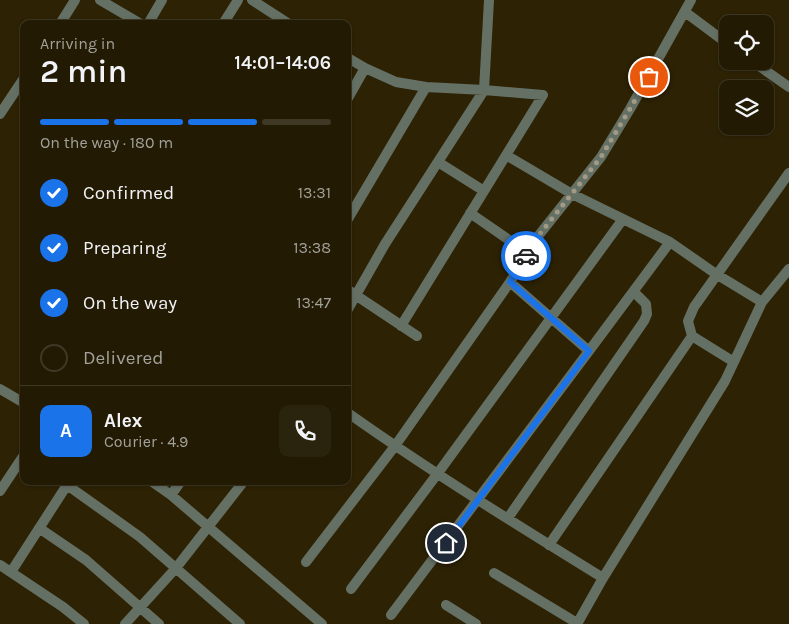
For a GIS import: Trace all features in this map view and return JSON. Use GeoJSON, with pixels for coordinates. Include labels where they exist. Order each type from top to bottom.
{"type":"FeatureCollection","features":[{"type":"Feature","properties":{"kind":"street"},"geometry":{"type":"LineString","coordinates":[[63,20],[76,0]]}},
{"type":"Feature","properties":{"kind":"street"},"geometry":{"type":"LineString","coordinates":[[100,0],[134,20]]}},
{"type":"Feature","properties":{"kind":"street"},"geometry":{"type":"LineString","coordinates":[[150,20],[162,0]]}},
{"type":"Feature","properties":{"kind":"street"},"geometry":{"type":"LineString","coordinates":[[226,20],[238,0]]}},
{"type":"Feature","properties":{"kind":"street"},"geometry":{"type":"LineString","coordinates":[[252,0],[283,20]]}},
{"type":"Feature","properties":{"kind":"street"},"geometry":{"type":"LineString","coordinates":[[417,336],[351,293],[385,244],[484,90],[489,0]]}},
{"type":"Feature","properties":{"kind":"street"},"geometry":{"type":"LineString","coordinates":[[306,562],[395,446],[510,282],[539,235],[601,157],[691,0]]}},
{"type":"Feature","properties":{"kind":"street"},"geometry":{"type":"LineString","coordinates":[[685,12],[719,37]]}},
{"type":"Feature","properties":{"kind":"street"},"geometry":{"type":"LineString","coordinates":[[351,60],[396,82],[426,87],[543,96],[401,326]]}},
{"type":"Feature","properties":{"kind":"street"},"geometry":{"type":"LineString","coordinates":[[351,93],[365,68]]}},
{"type":"Feature","properties":{"kind":"street"},"geometry":{"type":"LineString","coordinates":[[765,70],[789,87]]}},
{"type":"Feature","properties":{"kind":"street"},"geometry":{"type":"LineString","coordinates":[[0,114],[20,84]]}},
{"type":"Feature","properties":{"kind":"street"},"geometry":{"type":"LineString","coordinates":[[351,214],[426,87]]}},
{"type":"Feature","properties":{"kind":"street"},"geometry":{"type":"LineString","coordinates":[[506,155],[572,194],[670,242],[716,274],[762,302]]}},
{"type":"Feature","properties":{"kind":"street"},"geometry":{"type":"LineString","coordinates":[[438,162],[484,191]]}},
{"type":"Feature","properties":{"kind":"street"},"geometry":{"type":"LineString","coordinates":[[734,362],[692,336],[688,322],[694,307],[716,274],[789,174]]}},
{"type":"Feature","properties":{"kind":"street"},"geometry":{"type":"LineString","coordinates":[[470,213],[528,253]]}},
{"type":"Feature","properties":{"kind":"street"},"geometry":{"type":"LineString","coordinates":[[351,589],[438,473],[622,219]]}},
{"type":"Feature","properties":{"kind":"street"},"geometry":{"type":"LineString","coordinates":[[391,615],[670,242]]}},
{"type":"Feature","properties":{"kind":"street"},"geometry":{"type":"LineString","coordinates":[[494,573],[577,624],[603,578],[725,381],[762,302],[789,269]]}},
{"type":"Feature","properties":{"kind":"street"},"geometry":{"type":"LineString","coordinates":[[510,282],[589,351]]}},
{"type":"Feature","properties":{"kind":"street"},"geometry":{"type":"LineString","coordinates":[[508,518],[644,321],[647,314],[646,304],[634,292]]}},
{"type":"Feature","properties":{"kind":"street"},"geometry":{"type":"LineString","coordinates":[[549,545],[692,336]]}},
{"type":"Feature","properties":{"kind":"street"},"geometry":{"type":"LineString","coordinates":[[1,392],[20,401]]}},
{"type":"Feature","properties":{"kind":"street"},"geometry":{"type":"LineString","coordinates":[[351,415],[478,500],[603,578]]}},
{"type":"Feature","properties":{"kind":"street"},"geometry":{"type":"LineString","coordinates":[[0,491],[20,461]]}},
{"type":"Feature","properties":{"kind":"street"},"geometry":{"type":"LineString","coordinates":[[11,572],[67,485]]}},
{"type":"Feature","properties":{"kind":"street"},"geometry":{"type":"LineString","coordinates":[[71,485],[119,520],[240,624]]}},
{"type":"Feature","properties":{"kind":"street"},"geometry":{"type":"LineString","coordinates":[[157,485],[171,495],[207,528],[322,624]]}},
{"type":"Feature","properties":{"kind":"street"},"geometry":{"type":"LineString","coordinates":[[171,495],[178,485]]}},
{"type":"Feature","properties":{"kind":"street"},"geometry":{"type":"LineString","coordinates":[[125,624],[176,568],[241,485]]}},
{"type":"Feature","properties":{"kind":"street"},"geometry":{"type":"LineString","coordinates":[[39,528],[86,560],[159,624]]}},
{"type":"Feature","properties":{"kind":"street"},"geometry":{"type":"LineString","coordinates":[[0,565],[63,607],[84,624]]}},
{"type":"Feature","properties":{"kind":"street"},"geometry":{"type":"LineString","coordinates":[[446,605],[476,624]]}},
{"type":"Feature","properties":{"kind":"way so far"},"geometry":{"type":"LineString","coordinates":[[526,256],[539,235],[601,157],[649,77]]}},
{"type":"Feature","properties":{"kind":"route"},"geometry":{"type":"LineString","coordinates":[[446,543],[589,351],[510,282],[526,256]]}}]}
